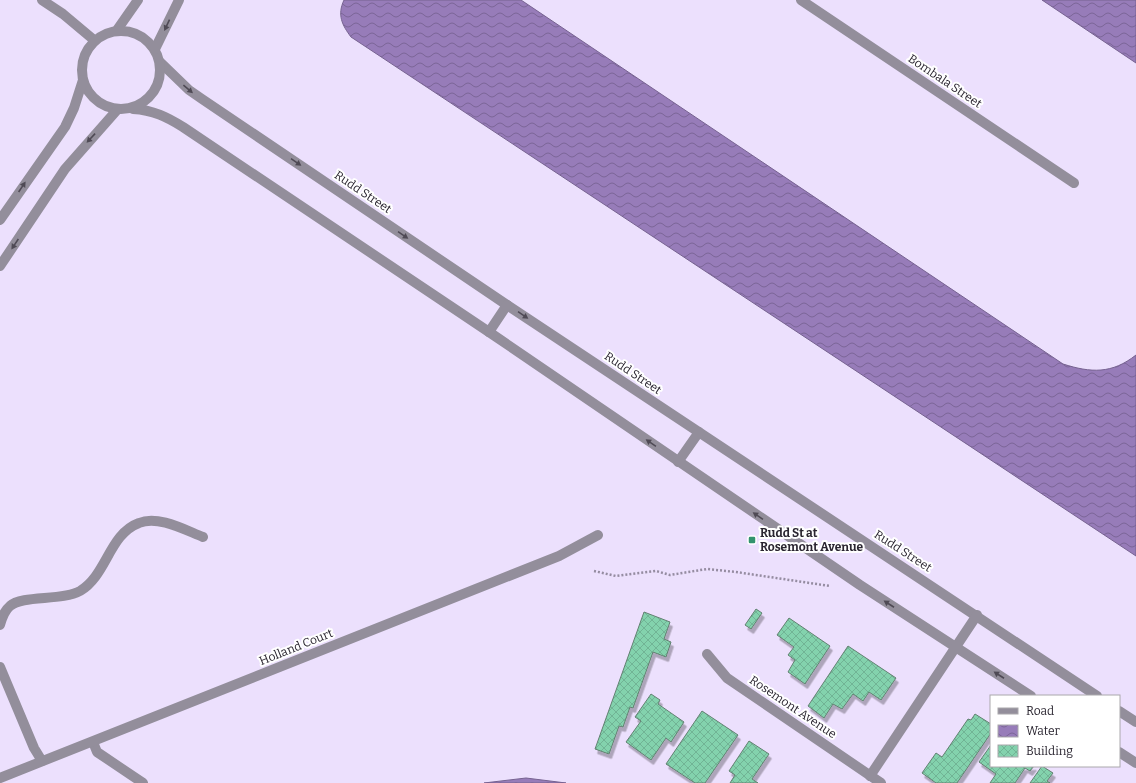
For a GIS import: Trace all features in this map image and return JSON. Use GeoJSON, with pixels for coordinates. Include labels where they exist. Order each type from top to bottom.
{"type":"FeatureCollection","features":[{"type":"Feature","properties":{"kind":"street"},"geometry":{"type":"LineString","coordinates":[[42,0],[63,14],[94,40]]}},
{"type":"Feature","properties":{"kind":"street"},"geometry":{"type":"LineString","coordinates":[[0,220],[65,127],[74,108],[83,80],[83,62],[87,49],[94,40],[117,30],[138,0]]}},
{"type":"Feature","properties":{"kind":"street"},"geometry":{"type":"LineString","coordinates":[[155,49],[178,0]]}},
{"type":"Feature","properties":{"kind":"street","name":"Bombala Street"},"geometry":{"type":"LineString","coordinates":[[801,0],[1074,183]]}},
{"type":"Feature","properties":{"kind":"street"},"geometry":{"type":"LineString","coordinates":[[117,30],[132,33],[146,40],[155,49],[160,62],[160,77],[154,90],[146,101],[133,109]]}},
{"type":"Feature","properties":{"kind":"street","name":"Rudd Street"},"geometry":{"type":"LineString","coordinates":[[160,62],[189,90],[507,305],[977,615],[1096,695]]}},
{"type":"Feature","properties":{"kind":"street"},"geometry":{"type":"LineString","coordinates":[[83,80],[89,93],[102,104],[117,110],[148,110],[173,120],[489,332],[860,585],[1030,695]]}},
{"type":"Feature","properties":{"kind":"street"},"geometry":{"type":"LineString","coordinates":[[0,266],[65,169],[117,110]]}},
{"type":"Feature","properties":{"kind":"street"},"geometry":{"type":"LineString","coordinates":[[489,332],[507,305]]}},
{"type":"Feature","properties":{"kind":"street"},"geometry":{"type":"LineString","coordinates":[[678,462],[698,432]]}},
{"type":"Feature","properties":{"kind":"street"},"geometry":{"type":"LineString","coordinates":[[0,625],[6,611],[11,605],[27,600],[56,598],[80,591],[94,578],[117,541],[129,528],[140,522],[164,522],[203,537]]}},
{"type":"Feature","properties":{"kind":"street","name":"Holland Court"},"geometry":{"type":"LineString","coordinates":[[0,778],[559,556],[598,535]]}},
{"type":"Feature","properties":{"kind":"street"},"geometry":{"type":"LineString","coordinates":[[870,776],[977,615]]}},
{"type":"Feature","properties":{"kind":"street","name":"Rosemont Avenue"},"geometry":{"type":"LineString","coordinates":[[707,654],[727,678],[881,783]]}},
{"type":"Feature","properties":{"kind":"street"},"geometry":{"type":"LineString","coordinates":[[0,668],[34,748],[42,762]]}},
{"type":"Feature","properties":{"kind":"street"},"geometry":{"type":"LineString","coordinates":[[1120,711],[1136,722]]}},
{"type":"Feature","properties":{"kind":"street"},"geometry":{"type":"LineString","coordinates":[[93,742],[97,752],[143,783]]}},
{"type":"Feature","properties":{"kind":"street"},"geometry":{"type":"LineString","coordinates":[[1120,753],[1136,763]]}},
{"type":"Feature","properties":{"kind":"path"},"geometry":{"type":"LineString","coordinates":[[594,571],[616,576],[656,571],[670,575],[707,569],[830,586]]}},
{"type":"Feature","properties":{"kind":"water"},"geometry":{"type":"Polygon","coordinates":[[[344,0],[521,0],[1063,364],[1092,370],[1110,369],[1136,355],[1136,556],[351,37],[343,24],[341,15],[344,0]]]}},
{"type":"Feature","properties":{"kind":"water"},"geometry":{"type":"Polygon","coordinates":[[[1042,0],[1136,0],[1136,63],[1042,0]]]}},
{"type":"Feature","properties":{"kind":"water"},"geometry":{"type":"Polygon","coordinates":[[[526,778],[566,783],[484,783],[526,778]]]}},
{"type":"Feature","properties":{"kind":"building"},"geometry":{"type":"Polygon","coordinates":[[[756,609],[762,613],[751,629],[745,625],[756,609]]]}},
{"type":"Feature","properties":{"kind":"building"},"geometry":{"type":"Polygon","coordinates":[[[644,612],[670,622],[664,639],[671,642],[666,657],[653,652],[633,708],[630,707],[623,727],[619,726],[609,754],[595,749],[644,612]]]}},
{"type":"Feature","properties":{"kind":"building"},"geometry":{"type":"Polygon","coordinates":[[[789,618],[830,646],[805,684],[788,672],[795,660],[788,655],[794,647],[777,635],[789,618]]]}},
{"type":"Feature","properties":{"kind":"building"},"geometry":{"type":"Polygon","coordinates":[[[848,646],[896,678],[881,700],[869,692],[863,701],[853,694],[842,709],[833,704],[824,718],[808,706],[848,646]]]}},
{"type":"Feature","properties":{"kind":"building"},"geometry":{"type":"Polygon","coordinates":[[[651,694],[660,700],[658,704],[684,722],[671,742],[666,738],[651,760],[626,742],[641,721],[635,717],[651,694]]]}},
{"type":"Feature","properties":{"kind":"building"},"geometry":{"type":"Polygon","coordinates":[[[702,711],[738,735],[705,783],[695,783],[666,764],[702,711]]]}},
{"type":"Feature","properties":{"kind":"building"},"geometry":{"type":"Polygon","coordinates":[[[975,714],[990,723],[990,734],[957,783],[936,783],[922,773],[936,753],[942,757],[968,719],[971,720],[975,714]]]}},
{"type":"Feature","properties":{"kind":"building"},"geometry":{"type":"Polygon","coordinates":[[[749,741],[769,754],[752,779],[758,783],[730,783],[735,775],[729,771],[749,741]]]}},
{"type":"Feature","properties":{"kind":"building"},"geometry":{"type":"Polygon","coordinates":[[[990,746],[990,767],[1033,767],[1030,771],[1025,768],[1015,783],[990,783],[996,774],[979,762],[990,746]]]}},
{"type":"Feature","properties":{"kind":"building"},"geometry":{"type":"Polygon","coordinates":[[[1041,767],[1053,773],[1047,781],[1050,783],[1030,783],[1041,767]]]}},
{"type":"Feature","properties":{"kind":"place","name":"Rudd St at Rosemont Avenue"},"geometry":{"type":"Point","coordinates":[752,540]}}]}
